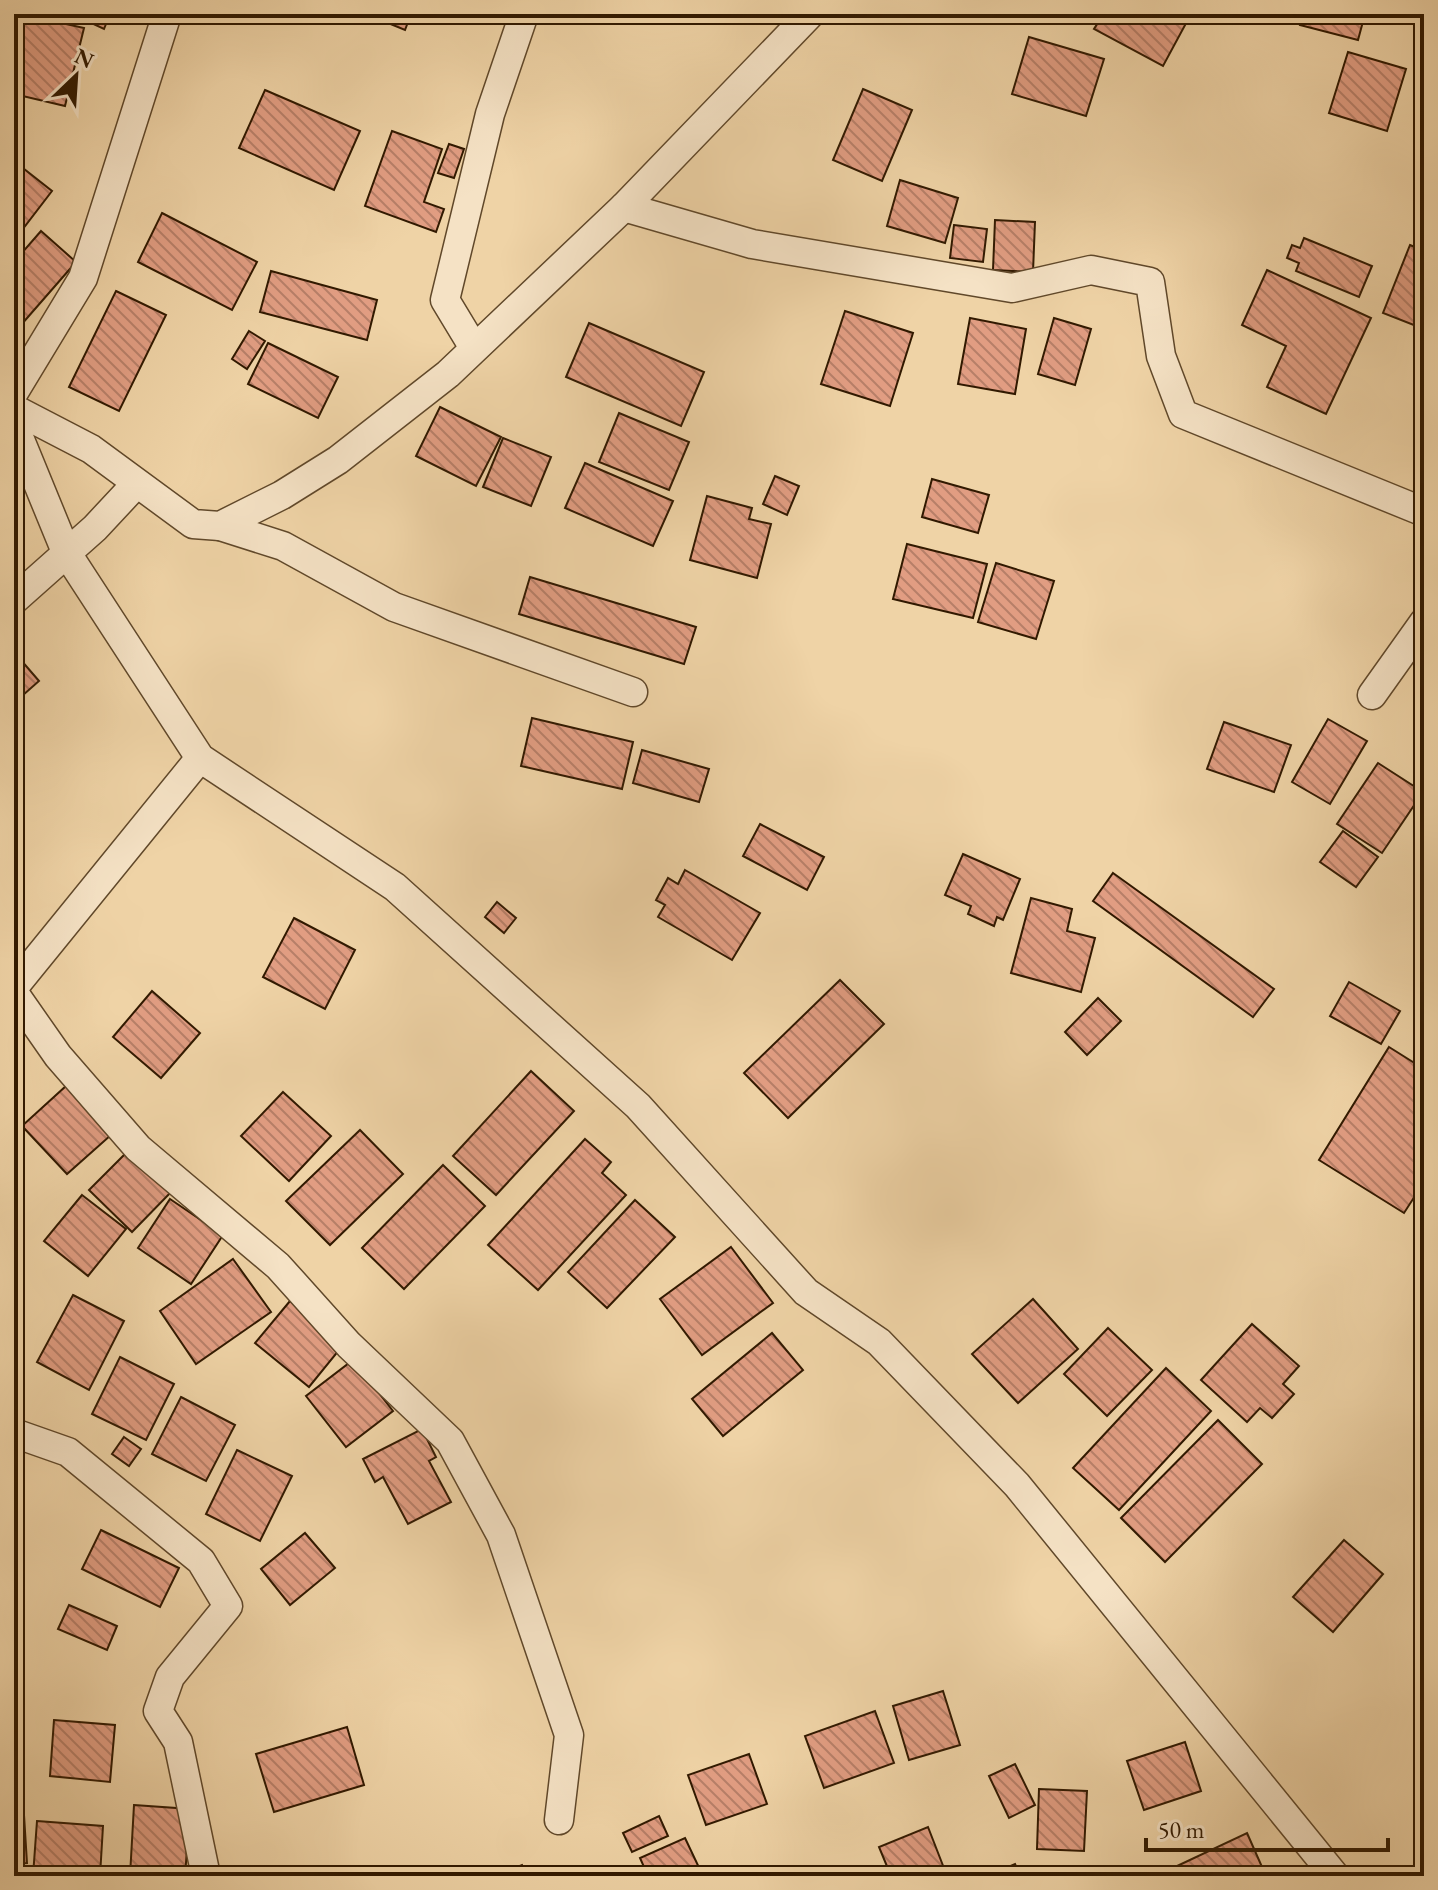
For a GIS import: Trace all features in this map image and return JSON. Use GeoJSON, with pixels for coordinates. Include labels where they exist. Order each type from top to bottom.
{"type":"FeatureCollection","features":[{"type":"Feature","properties":{"kind":"street"},"geometry":{"type":"LineString","coordinates":[[14,392],[83,278],[167,14]]}},
{"type":"Feature","properties":{"kind":"street"},"geometry":{"type":"LineString","coordinates":[[474,348],[445,300],[490,114],[524,14]]}},
{"type":"Feature","properties":{"kind":"street"},"geometry":{"type":"LineString","coordinates":[[220,526],[282,495],[338,460],[448,374],[624,207],[810,14]]}},
{"type":"Feature","properties":{"kind":"street"},"geometry":{"type":"LineString","coordinates":[[624,207],[752,244],[1012,288],[1091,270],[1150,282],[1161,356],[1183,414],[1424,512]]}},
{"type":"Feature","properties":{"kind":"street"},"geometry":{"type":"LineString","coordinates":[[14,409],[91,449],[193,524],[220,526],[283,546],[394,607],[633,692]]}},
{"type":"Feature","properties":{"kind":"street"},"geometry":{"type":"LineString","coordinates":[[14,425],[66,552],[200,758],[395,887],[638,1106],[806,1292],[879,1342],[1017,1485],[1335,1876]]}},
{"type":"Feature","properties":{"kind":"street"},"geometry":{"type":"LineString","coordinates":[[14,600],[95,528],[136,484]]}},
{"type":"Feature","properties":{"kind":"street"},"geometry":{"type":"LineString","coordinates":[[1372,695],[1424,622]]}},
{"type":"Feature","properties":{"kind":"street"},"geometry":{"type":"LineString","coordinates":[[200,758],[14,990],[58,1056],[138,1148],[278,1266],[349,1345],[450,1441],[501,1535],[569,1735],[559,1820]]}},
{"type":"Feature","properties":{"kind":"street"},"geometry":{"type":"LineString","coordinates":[[14,1433],[68,1452],[201,1561],[228,1606],[170,1677],[158,1711],[178,1742],[206,1876]]}},
{"type":"Feature","properties":{"kind":"building"},"geometry":{"type":"Polygon","coordinates":[[[21,14],[84,28],[65,106],[14,94],[14,42],[21,14]]]}},
{"type":"Feature","properties":{"kind":"building"},"geometry":{"type":"Polygon","coordinates":[[[72,14],[110,14],[104,29],[72,14]]]}},
{"type":"Feature","properties":{"kind":"building"},"geometry":{"type":"Polygon","coordinates":[[[366,14],[411,14],[405,30],[366,14]]]}},
{"type":"Feature","properties":{"kind":"building"},"geometry":{"type":"Polygon","coordinates":[[[1094,14],[1191,14],[1163,66],[1094,29],[1101,18],[1094,14]]]}},
{"type":"Feature","properties":{"kind":"building"},"geometry":{"type":"Polygon","coordinates":[[[1303,14],[1365,14],[1358,40],[1300,25],[1303,14]]]}},
{"type":"Feature","properties":{"kind":"building"},"geometry":{"type":"Polygon","coordinates":[[[1029,37],[1104,59],[1086,116],[1012,94],[1029,37]]]}},
{"type":"Feature","properties":{"kind":"building"},"geometry":{"type":"Polygon","coordinates":[[[1348,52],[1406,69],[1387,131],[1329,113],[1348,52]]]}},
{"type":"Feature","properties":{"kind":"building"},"geometry":{"type":"Polygon","coordinates":[[[863,89],[912,110],[882,181],[833,160],[863,89]]]}},
{"type":"Feature","properties":{"kind":"building"},"geometry":{"type":"Polygon","coordinates":[[[265,90],[360,131],[334,190],[239,148],[265,90]]]}},
{"type":"Feature","properties":{"kind":"building"},"geometry":{"type":"Polygon","coordinates":[[[392,131],[442,149],[424,202],[444,209],[436,232],[365,206],[392,131]]]}},
{"type":"Feature","properties":{"kind":"building"},"geometry":{"type":"Polygon","coordinates":[[[449,144],[464,149],[454,178],[438,173],[449,144]]]}},
{"type":"Feature","properties":{"kind":"building"},"geometry":{"type":"Polygon","coordinates":[[[14,161],[52,191],[22,230],[14,224],[14,161]]]}},
{"type":"Feature","properties":{"kind":"building"},"geometry":{"type":"Polygon","coordinates":[[[900,180],[958,198],[945,243],[887,226],[900,180]]]}},
{"type":"Feature","properties":{"kind":"building"},"geometry":{"type":"Polygon","coordinates":[[[162,213],[257,262],[232,310],[138,262],[162,213]]]}},
{"type":"Feature","properties":{"kind":"building"},"geometry":{"type":"Polygon","coordinates":[[[995,220],[1035,222],[1033,272],[993,270],[995,220]]]}},
{"type":"Feature","properties":{"kind":"building"},"geometry":{"type":"Polygon","coordinates":[[[954,225],[987,229],[983,262],[950,258],[954,225]]]}},
{"type":"Feature","properties":{"kind":"building"},"geometry":{"type":"Polygon","coordinates":[[[41,231],[76,262],[14,333],[14,262],[41,231]]]}},
{"type":"Feature","properties":{"kind":"building"},"geometry":{"type":"Polygon","coordinates":[[[1304,238],[1372,266],[1359,297],[1296,271],[1299,263],[1287,258],[1292,245],[1300,248],[1304,238]]]}},
{"type":"Feature","properties":{"kind":"building"},"geometry":{"type":"Polygon","coordinates":[[[1410,245],[1424,251],[1424,329],[1383,313],[1410,245]]]}},
{"type":"Feature","properties":{"kind":"building"},"geometry":{"type":"Polygon","coordinates":[[[1267,270],[1371,318],[1326,414],[1267,387],[1286,346],[1242,325],[1267,270]]]}},
{"type":"Feature","properties":{"kind":"building"},"geometry":{"type":"Polygon","coordinates":[[[271,271],[377,300],[367,340],[260,312],[271,271]]]}},
{"type":"Feature","properties":{"kind":"building"},"geometry":{"type":"Polygon","coordinates":[[[116,291],[166,315],[119,411],[69,387],[116,291]]]}},
{"type":"Feature","properties":{"kind":"building"},"geometry":{"type":"Polygon","coordinates":[[[845,311],[913,333],[890,406],[821,384],[845,311]]]}},
{"type":"Feature","properties":{"kind":"building"},"geometry":{"type":"Polygon","coordinates":[[[970,318],[1026,329],[1015,394],[958,384],[970,318]]]}},
{"type":"Feature","properties":{"kind":"building"},"geometry":{"type":"Polygon","coordinates":[[[1054,318],[1091,329],[1075,385],[1038,374],[1054,318]]]}},
{"type":"Feature","properties":{"kind":"building"},"geometry":{"type":"Polygon","coordinates":[[[589,323],[704,372],[681,426],[566,377],[589,323]]]}},
{"type":"Feature","properties":{"kind":"building"},"geometry":{"type":"Polygon","coordinates":[[[249,331],[265,341],[247,369],[232,359],[249,331]]]}},
{"type":"Feature","properties":{"kind":"building"},"geometry":{"type":"Polygon","coordinates":[[[268,343],[338,377],[318,418],[248,384],[268,343]]]}},
{"type":"Feature","properties":{"kind":"building"},"geometry":{"type":"Polygon","coordinates":[[[440,407],[501,437],[476,486],[416,456],[440,407]]]}},
{"type":"Feature","properties":{"kind":"building"},"geometry":{"type":"Polygon","coordinates":[[[619,413],[689,442],[669,490],[599,462],[619,413]]]}},
{"type":"Feature","properties":{"kind":"building"},"geometry":{"type":"Polygon","coordinates":[[[503,438],[551,457],[531,506],[483,487],[503,438]]]}},
{"type":"Feature","properties":{"kind":"building"},"geometry":{"type":"Polygon","coordinates":[[[585,463],[673,501],[653,546],[565,508],[585,463]]]}},
{"type":"Feature","properties":{"kind":"building"},"geometry":{"type":"Polygon","coordinates":[[[775,476],[799,486],[787,515],[763,504],[775,476]]]}},
{"type":"Feature","properties":{"kind":"building"},"geometry":{"type":"Polygon","coordinates":[[[932,479],[989,495],[978,533],[922,517],[932,479]]]}},
{"type":"Feature","properties":{"kind":"building"},"geometry":{"type":"Polygon","coordinates":[[[707,496],[752,508],[749,519],[771,524],[757,578],[690,560],[707,496]]]}},
{"type":"Feature","properties":{"kind":"building"},"geometry":{"type":"Polygon","coordinates":[[[907,544],[987,564],[973,618],[893,599],[907,544]]]}},
{"type":"Feature","properties":{"kind":"building"},"geometry":{"type":"Polygon","coordinates":[[[996,563],[1054,581],[1036,639],[978,622],[996,563]]]}},
{"type":"Feature","properties":{"kind":"building"},"geometry":{"type":"Polygon","coordinates":[[[530,577],[696,627],[684,664],[519,614],[530,577]]]}},
{"type":"Feature","properties":{"kind":"building"},"geometry":{"type":"Polygon","coordinates":[[[14,652],[39,681],[14,703],[14,652]]]}},
{"type":"Feature","properties":{"kind":"building"},"geometry":{"type":"Polygon","coordinates":[[[532,718],[633,742],[622,789],[521,766],[532,718]]]}},
{"type":"Feature","properties":{"kind":"building"},"geometry":{"type":"Polygon","coordinates":[[[1328,719],[1367,741],[1330,804],[1292,782],[1328,719]]]}},
{"type":"Feature","properties":{"kind":"building"},"geometry":{"type":"Polygon","coordinates":[[[1224,722],[1291,745],[1274,792],[1207,769],[1224,722]]]}},
{"type":"Feature","properties":{"kind":"building"},"geometry":{"type":"Polygon","coordinates":[[[642,750],[709,769],[699,802],[633,783],[642,750]]]}},
{"type":"Feature","properties":{"kind":"building"},"geometry":{"type":"Polygon","coordinates":[[[1378,763],[1423,792],[1382,853],[1337,824],[1378,763]]]}},
{"type":"Feature","properties":{"kind":"building"},"geometry":{"type":"Polygon","coordinates":[[[760,824],[824,857],[807,890],[743,856],[760,824]]]}},
{"type":"Feature","properties":{"kind":"building"},"geometry":{"type":"Polygon","coordinates":[[[1343,831],[1378,857],[1356,887],[1320,862],[1343,831]]]}},
{"type":"Feature","properties":{"kind":"building"},"geometry":{"type":"Polygon","coordinates":[[[963,854],[1020,879],[1003,920],[997,917],[994,926],[968,914],[971,906],[945,895],[963,854]]]}},
{"type":"Feature","properties":{"kind":"building"},"geometry":{"type":"Polygon","coordinates":[[[685,870],[760,913],[732,960],[658,917],[665,905],[656,900],[668,878],[678,884],[685,870]]]}},
{"type":"Feature","properties":{"kind":"building"},"geometry":{"type":"Polygon","coordinates":[[[1113,873],[1274,989],[1253,1017],[1093,901],[1113,873]]]}},
{"type":"Feature","properties":{"kind":"building"},"geometry":{"type":"Polygon","coordinates":[[[1031,898],[1072,909],[1067,931],[1095,938],[1081,992],[1011,973],[1031,898]]]}},
{"type":"Feature","properties":{"kind":"building"},"geometry":{"type":"Polygon","coordinates":[[[497,902],[516,918],[504,933],[485,917],[497,902]]]}},
{"type":"Feature","properties":{"kind":"building"},"geometry":{"type":"Polygon","coordinates":[[[294,918],[355,950],[325,1009],[263,977],[294,918]]]}},
{"type":"Feature","properties":{"kind":"building"},"geometry":{"type":"Polygon","coordinates":[[[840,980],[884,1024],[788,1118],[744,1073],[840,980]]]}},
{"type":"Feature","properties":{"kind":"building"},"geometry":{"type":"Polygon","coordinates":[[[1349,982],[1400,1011],[1381,1044],[1330,1016],[1349,982]]]}},
{"type":"Feature","properties":{"kind":"building"},"geometry":{"type":"Polygon","coordinates":[[[152,991],[200,1033],[161,1078],[113,1037],[152,991]]]}},
{"type":"Feature","properties":{"kind":"building"},"geometry":{"type":"Polygon","coordinates":[[[1098,998],[1121,1021],[1087,1055],[1065,1032],[1098,998]]]}},
{"type":"Feature","properties":{"kind":"building"},"geometry":{"type":"Polygon","coordinates":[[[1389,1047],[1424,1069],[1424,1182],[1404,1213],[1319,1160],[1389,1047]]]}},
{"type":"Feature","properties":{"kind":"building"},"geometry":{"type":"Polygon","coordinates":[[[531,1071],[574,1111],[496,1195],[453,1156],[531,1071]]]}},
{"type":"Feature","properties":{"kind":"building"},"geometry":{"type":"Polygon","coordinates":[[[66,1086],[111,1135],[67,1174],[22,1126],[66,1086]]]}},
{"type":"Feature","properties":{"kind":"building"},"geometry":{"type":"Polygon","coordinates":[[[283,1092],[331,1136],[289,1181],[241,1136],[283,1092]]]}},
{"type":"Feature","properties":{"kind":"building"},"geometry":{"type":"Polygon","coordinates":[[[360,1130],[403,1174],[330,1245],[286,1201],[360,1130]]]}},
{"type":"Feature","properties":{"kind":"building"},"geometry":{"type":"Polygon","coordinates":[[[585,1139],[611,1162],[602,1173],[626,1195],[538,1290],[488,1245],[585,1139]]]}},
{"type":"Feature","properties":{"kind":"building"},"geometry":{"type":"Polygon","coordinates":[[[133,1146],[175,1188],[132,1232],[89,1190],[133,1146]]]}},
{"type":"Feature","properties":{"kind":"building"},"geometry":{"type":"Polygon","coordinates":[[[443,1165],[485,1206],[404,1289],[362,1248],[443,1165]]]}},
{"type":"Feature","properties":{"kind":"building"},"geometry":{"type":"Polygon","coordinates":[[[82,1195],[126,1229],[88,1276],[44,1241],[82,1195]]]}},
{"type":"Feature","properties":{"kind":"building"},"geometry":{"type":"Polygon","coordinates":[[[170,1199],[223,1235],[191,1284],[138,1248],[170,1199]]]}},
{"type":"Feature","properties":{"kind":"building"},"geometry":{"type":"Polygon","coordinates":[[[635,1200],[675,1237],[607,1308],[568,1272],[635,1200]]]}},
{"type":"Feature","properties":{"kind":"building"},"geometry":{"type":"Polygon","coordinates":[[[731,1247],[773,1303],[702,1355],[660,1299],[731,1247]]]}},
{"type":"Feature","properties":{"kind":"building"},"geometry":{"type":"Polygon","coordinates":[[[233,1259],[271,1312],[196,1364],[160,1311],[233,1259]]]}},
{"type":"Feature","properties":{"kind":"building"},"geometry":{"type":"Polygon","coordinates":[[[73,1295],[124,1321],[89,1390],[37,1362],[73,1295]]]}},
{"type":"Feature","properties":{"kind":"building"},"geometry":{"type":"Polygon","coordinates":[[[1033,1299],[1078,1349],[1018,1403],[972,1354],[1033,1299]]]}},
{"type":"Feature","properties":{"kind":"building"},"geometry":{"type":"Polygon","coordinates":[[[290,1301],[344,1344],[309,1387],[255,1343],[290,1301]]]}},
{"type":"Feature","properties":{"kind":"building"},"geometry":{"type":"Polygon","coordinates":[[[1252,1324],[1299,1366],[1283,1384],[1294,1394],[1272,1418],[1260,1408],[1247,1422],[1201,1380],[1252,1324]]]}},
{"type":"Feature","properties":{"kind":"building"},"geometry":{"type":"Polygon","coordinates":[[[1108,1328],[1152,1370],[1107,1416],[1064,1374],[1108,1328]]]}},
{"type":"Feature","properties":{"kind":"building"},"geometry":{"type":"Polygon","coordinates":[[[772,1333],[803,1370],[723,1436],[692,1399],[772,1333]]]}},
{"type":"Feature","properties":{"kind":"building"},"geometry":{"type":"Polygon","coordinates":[[[120,1357],[174,1384],[146,1440],[92,1414],[120,1357]]]}},
{"type":"Feature","properties":{"kind":"building"},"geometry":{"type":"Polygon","coordinates":[[[353,1360],[393,1411],[346,1447],[306,1396],[353,1360]]]}},
{"type":"Feature","properties":{"kind":"building"},"geometry":{"type":"Polygon","coordinates":[[[1166,1368],[1211,1411],[1119,1510],[1073,1468],[1166,1368]]]}},
{"type":"Feature","properties":{"kind":"building"},"geometry":{"type":"Polygon","coordinates":[[[181,1397],[235,1425],[206,1481],[152,1454],[181,1397]]]}},
{"type":"Feature","properties":{"kind":"building"},"geometry":{"type":"Polygon","coordinates":[[[1218,1420],[1262,1464],[1165,1562],[1121,1518],[1218,1420]]]}},
{"type":"Feature","properties":{"kind":"building"},"geometry":{"type":"Polygon","coordinates":[[[422,1429],[436,1457],[429,1461],[451,1502],[408,1524],[383,1477],[375,1482],[363,1459],[422,1429]]]}},
{"type":"Feature","properties":{"kind":"building"},"geometry":{"type":"Polygon","coordinates":[[[124,1437],[141,1449],[129,1466],[112,1454],[124,1437]]]}},
{"type":"Feature","properties":{"kind":"building"},"geometry":{"type":"Polygon","coordinates":[[[237,1450],[292,1476],[260,1541],[206,1514],[237,1450]]]}},
{"type":"Feature","properties":{"kind":"building"},"geometry":{"type":"Polygon","coordinates":[[[101,1530],[179,1568],[160,1607],[82,1569],[101,1530]]]}},
{"type":"Feature","properties":{"kind":"building"},"geometry":{"type":"Polygon","coordinates":[[[305,1533],[335,1568],[290,1605],[261,1569],[305,1533]]]}},
{"type":"Feature","properties":{"kind":"building"},"geometry":{"type":"Polygon","coordinates":[[[1344,1540],[1383,1574],[1333,1632],[1293,1597],[1344,1540]]]}},
{"type":"Feature","properties":{"kind":"building"},"geometry":{"type":"Polygon","coordinates":[[[69,1605],[117,1626],[107,1650],[58,1629],[69,1605]]]}},
{"type":"Feature","properties":{"kind":"building"},"geometry":{"type":"Polygon","coordinates":[[[943,1691],[960,1745],[909,1760],[893,1706],[943,1691]]]}},
{"type":"Feature","properties":{"kind":"building"},"geometry":{"type":"Polygon","coordinates":[[[875,1711],[894,1763],[824,1788],[805,1736],[875,1711]]]}},
{"type":"Feature","properties":{"kind":"building"},"geometry":{"type":"Polygon","coordinates":[[[54,1720],[115,1725],[110,1782],[50,1776],[54,1720]]]}},
{"type":"Feature","properties":{"kind":"building"},"geometry":{"type":"Polygon","coordinates":[[[347,1727],[364,1785],[274,1812],[256,1754],[347,1727]]]}},
{"type":"Feature","properties":{"kind":"building"},"geometry":{"type":"Polygon","coordinates":[[[1185,1742],[1201,1791],[1144,1810],[1127,1761],[1185,1742]]]}},
{"type":"Feature","properties":{"kind":"building"},"geometry":{"type":"Polygon","coordinates":[[[749,1754],[767,1804],[706,1825],[688,1775],[749,1754]]]}},
{"type":"Feature","properties":{"kind":"building"},"geometry":{"type":"Polygon","coordinates":[[[1015,1764],[1035,1805],[1009,1818],[989,1776],[1015,1764]]]}},
{"type":"Feature","properties":{"kind":"building"},"geometry":{"type":"Polygon","coordinates":[[[1039,1789],[1087,1791],[1084,1851],[1037,1849],[1039,1789]]]}},
{"type":"Feature","properties":{"kind":"building"},"geometry":{"type":"Polygon","coordinates":[[[14,1799],[23,1799],[27,1863],[14,1864],[14,1799]]]}},
{"type":"Feature","properties":{"kind":"building"},"geometry":{"type":"Polygon","coordinates":[[[134,1805],[190,1809],[185,1876],[130,1876],[134,1805]]]}},
{"type":"Feature","properties":{"kind":"building"},"geometry":{"type":"Polygon","coordinates":[[[659,1816],[668,1836],[632,1852],[623,1833],[659,1816]]]}},
{"type":"Feature","properties":{"kind":"building"},"geometry":{"type":"Polygon","coordinates":[[[37,1821],[103,1826],[100,1876],[33,1876],[37,1821]]]}},
{"type":"Feature","properties":{"kind":"building"},"geometry":{"type":"Polygon","coordinates":[[[928,1827],[947,1876],[891,1876],[879,1847],[928,1827]]]}},
{"type":"Feature","properties":{"kind":"building"},"geometry":{"type":"Polygon","coordinates":[[[1247,1833],[1266,1876],[1158,1875],[1247,1833]]]}},
{"type":"Feature","properties":{"kind":"building"},"geometry":{"type":"Polygon","coordinates":[[[685,1838],[703,1876],[648,1876],[640,1858],[685,1838]]]}},
{"type":"Feature","properties":{"kind":"building"},"geometry":{"type":"Polygon","coordinates":[[[1015,1864],[1020,1876],[987,1876],[1015,1864]]]}},
{"type":"Feature","properties":{"kind":"building"},"geometry":{"type":"Polygon","coordinates":[[[522,1865],[526,1876],[494,1876],[522,1865]]]}}]}
